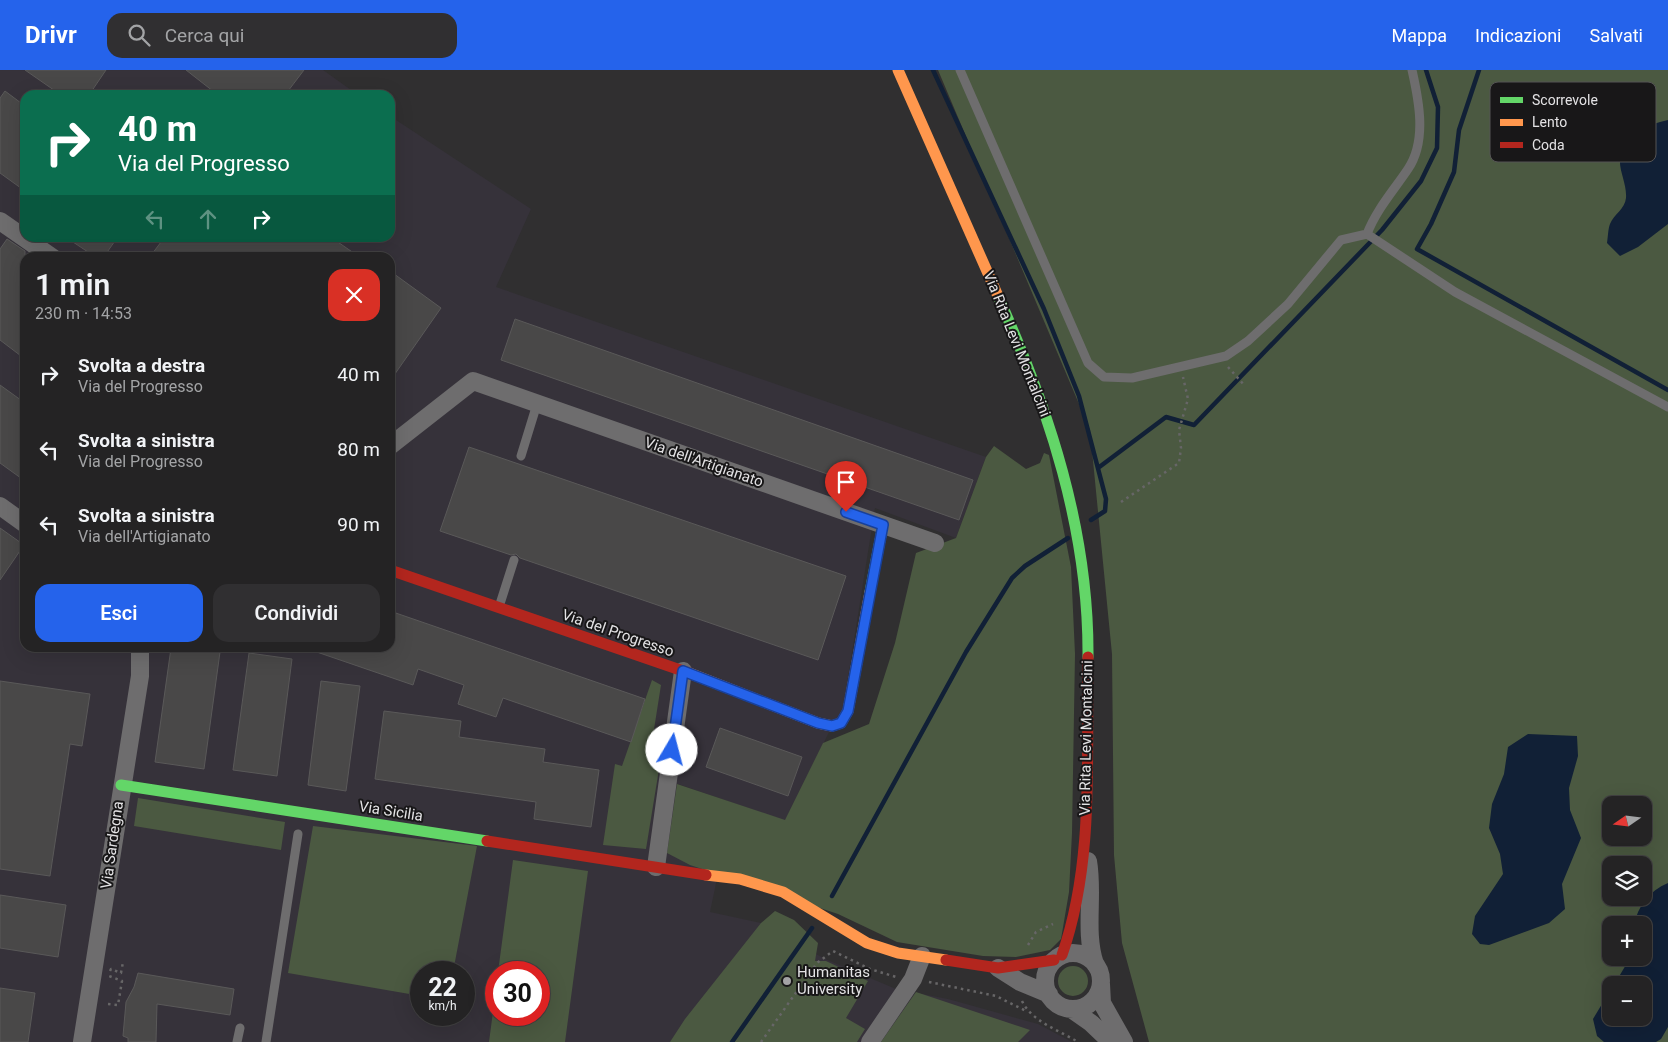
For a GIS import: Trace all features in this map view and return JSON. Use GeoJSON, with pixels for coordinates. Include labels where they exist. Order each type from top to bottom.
{"type":"FeatureCollection","features":[{"type":"Feature","properties":{"kind":"street","name":"Via Rita Levi Montalcini"},"geometry":{"type":"LineString","coordinates":[[898,70],[1027,360],[1045,408],[1068,490],[1080,559],[1088,631],[1084,842],[1073,924],[1058,958],[1046,976],[1045,986],[1049,994]]}},
{"type":"Feature","properties":{"kind":"street"},"geometry":{"type":"LineString","coordinates":[[0,221],[20,235]]}},
{"type":"Feature","properties":{"kind":"street"},"geometry":{"type":"LineString","coordinates":[[30,242],[44,252]]}},
{"type":"Feature","properties":{"kind":"street","name":"Via dell'Artigianato"},"geometry":{"type":"LineString","coordinates":[[395,442],[473,381],[935,543]]}},
{"type":"Feature","properties":{"kind":"street"},"geometry":{"type":"LineString","coordinates":[[0,506],[20,520]]}},
{"type":"Feature","properties":{"kind":"street","name":"Via del Progresso"},"geometry":{"type":"LineString","coordinates":[[395,572],[683,671],[818,723],[832,726],[841,723],[848,711],[883,525]]}},
{"type":"Feature","properties":{"kind":"street","name":"Via Sardegna"},"geometry":{"type":"LineString","coordinates":[[82,1042],[140,676],[140,652]]}},
{"type":"Feature","properties":{"kind":"street"},"geometry":{"type":"LineString","coordinates":[[656,867],[683,671]]}},
{"type":"Feature","properties":{"kind":"street","name":"Via Sicilia"},"geometry":{"type":"LineString","coordinates":[[122,784],[691,874],[740,879],[783,892],[867,943],[898,953],[998,968],[1058,958]]}},
{"type":"Feature","properties":{"kind":"street","name":"Via Rita Levi Montalcini"},"geometry":{"type":"LineString","coordinates":[[1084,842],[1090,873],[1089,948],[1101,981],[1102,1003],[1124,1042]]}},
{"type":"Feature","properties":{"kind":"street"},"geometry":{"type":"LineString","coordinates":[[1058,958],[1080,954],[1095,964]]}},
{"type":"Feature","properties":{"kind":"street"},"geometry":{"type":"LineString","coordinates":[[870,1042],[913,979],[922,956]]}},
{"type":"Feature","properties":{"kind":"street"},"geometry":{"type":"LineString","coordinates":[[998,968],[1020,982],[1049,994],[1062,1007],[1071,1009],[1091,1023],[1111,1042]]}},
{"type":"Feature","properties":{"kind":"street"},"geometry":{"type":"LineString","coordinates":[[1071,1009],[1088,1005],[1100,990],[1101,981]]}},
{"type":"Feature","properties":{"kind":"lane"},"geometry":{"type":"LineString","coordinates":[[960,70],[1088,363],[1104,377],[1132,378],[1182,368],[1226,356],[1248,341],[1288,304],[1341,240],[1367,234],[1455,292],[1668,407]]}},
{"type":"Feature","properties":{"kind":"lane"},"geometry":{"type":"LineString","coordinates":[[1367,234],[1372,221],[1410,166],[1419,140],[1418,97],[1412,70]]}},
{"type":"Feature","properties":{"kind":"lane"},"geometry":{"type":"LineString","coordinates":[[521,456],[537,404]]}},
{"type":"Feature","properties":{"kind":"lane"},"geometry":{"type":"LineString","coordinates":[[498,608],[514,560]]}},
{"type":"Feature","properties":{"kind":"lane"},"geometry":{"type":"LineString","coordinates":[[266,1042],[298,834]]}},
{"type":"Feature","properties":{"kind":"lane"},"geometry":{"type":"LineString","coordinates":[[237,1042],[240,1028]]}},
{"type":"Feature","properties":{"kind":"path"},"geometry":{"type":"LineString","coordinates":[[1121,502],[1180,464],[1179,430],[1188,399],[1182,368]]}},
{"type":"Feature","properties":{"kind":"path"},"geometry":{"type":"LineString","coordinates":[[1233,375],[1245,386]]}},
{"type":"Feature","properties":{"kind":"path"},"geometry":{"type":"LineString","coordinates":[[761,1042],[816,963],[833,951],[870,969],[996,996],[1027,1011]]}},
{"type":"Feature","properties":{"kind":"path"},"geometry":{"type":"LineString","coordinates":[[108,1004],[118,1005],[122,981],[108,978],[111,969],[121,972],[123,962]]}},
{"type":"Feature","properties":{"kind":"shaded area"},"geometry":{"type":"Polygon","coordinates":[[[0,70],[323,70],[351,90],[20,90],[20,242],[395,242],[395,119],[531,209],[496,287],[986,457],[956,538],[875,508],[843,709],[832,726],[785,821],[678,784],[719,869],[710,912],[761,923],[825,959],[896,989],[948,999],[1038,1024],[1072,1042],[0,1042],[0,70]]]}},
{"type":"Feature","properties":{"kind":"green space"},"geometry":{"type":"Polygon","coordinates":[[[938,70],[1668,70],[1668,1042],[1149,1042],[1122,943],[1114,855],[1112,654],[1090,430],[938,70]]]}},
{"type":"Feature","properties":{"kind":"green space"},"geometry":{"type":"Polygon","coordinates":[[[994,446],[1026,469],[1040,463],[1044,453],[1049,455],[1071,567],[1075,654],[1072,833],[1069,892],[1061,939],[1050,950],[1016,957],[983,956],[897,942],[838,914],[690,865],[667,853],[677,784],[785,820],[823,743],[869,724],[895,643],[916,553],[956,538],[986,457],[994,446]]]}},
{"type":"Feature","properties":{"kind":"green space"},"geometry":{"type":"Polygon","coordinates":[[[652,680],[661,685],[649,761],[660,763],[646,849],[603,845],[615,764],[622,766],[652,680]]]}},
{"type":"Feature","properties":{"kind":"green space"},"geometry":{"type":"Polygon","coordinates":[[[138,798],[285,822],[281,850],[134,826],[138,798]]]}},
{"type":"Feature","properties":{"kind":"green space"},"geometry":{"type":"Polygon","coordinates":[[[313,826],[477,846],[455,961],[410,961],[410,994],[288,973],[313,826]]]}},
{"type":"Feature","properties":{"kind":"green space"},"geometry":{"type":"Polygon","coordinates":[[[513,860],[588,871],[565,1042],[489,1042],[491,1026],[550,1026],[550,961],[499,961],[513,860]]]}},
{"type":"Feature","properties":{"kind":"green space"},"geometry":{"type":"Polygon","coordinates":[[[775,911],[794,920],[818,943],[815,961],[826,961],[868,981],[846,1018],[865,1029],[857,1042],[670,1042],[685,1019],[761,923],[775,911]]]}},
{"type":"Feature","properties":{"kind":"green space"},"geometry":{"type":"Polygon","coordinates":[[[1073,966],[1079,967],[1087,975],[1087,987],[1079,995],[1073,996],[1067,995],[1059,987],[1058,981],[1059,975],[1067,967],[1073,966]]]}},
{"type":"Feature","properties":{"kind":"green space"},"geometry":{"type":"Polygon","coordinates":[[[916,992],[1030,1030],[1018,1042],[881,1042],[916,992]]]}},
{"type":"Feature","properties":{"kind":"water"},"geometry":{"type":"Polygon","coordinates":[[[1668,120],[1668,224],[1638,247],[1620,256],[1607,243],[1610,224],[1624,205],[1626,198],[1620,162],[1656,162],[1656,124],[1668,120]]]}},
{"type":"Feature","properties":{"kind":"water"},"geometry":{"type":"Polygon","coordinates":[[[1528,734],[1577,736],[1578,756],[1569,788],[1570,810],[1581,838],[1562,884],[1565,909],[1549,923],[1489,945],[1480,944],[1472,934],[1475,916],[1503,874],[1500,854],[1489,828],[1492,804],[1504,774],[1508,747],[1528,734]]]}},
{"type":"Feature","properties":{"kind":"water"},"geometry":{"type":"Polygon","coordinates":[[[1668,883],[1668,1027],[1661,1039],[1656,1042],[1604,1042],[1597,1036],[1593,1019],[1602,1004],[1602,1026],[1652,1026],[1652,976],[1619,976],[1625,966],[1652,966],[1652,916],[1637,916],[1641,906],[1652,906],[1652,893],[1668,883]]]}},
{"type":"Feature","properties":{"kind":"building"},"geometry":{"type":"Polygon","coordinates":[[[25,70],[106,70],[92,90],[54,90],[25,70]]]}},
{"type":"Feature","properties":{"kind":"building"},"geometry":{"type":"Polygon","coordinates":[[[186,70],[304,70],[289,90],[212,90],[186,70]]]}},
{"type":"Feature","properties":{"kind":"building"},"geometry":{"type":"Polygon","coordinates":[[[5,91],[20,102],[20,187],[0,173],[0,98],[5,91]]]}},
{"type":"Feature","properties":{"kind":"building"},"geometry":{"type":"Polygon","coordinates":[[[7,239],[25,251],[20,252],[20,355],[0,340],[0,249],[7,239]]]}},
{"type":"Feature","properties":{"kind":"building"},"geometry":{"type":"Polygon","coordinates":[[[73,242],[114,242],[107,252],[88,252],[73,242]]]}},
{"type":"Feature","properties":{"kind":"building"},"geometry":{"type":"Polygon","coordinates":[[[161,242],[338,242],[352,252],[154,252],[161,242]]]}},
{"type":"Feature","properties":{"kind":"building"},"geometry":{"type":"Polygon","coordinates":[[[395,275],[441,308],[395,374],[395,275]]]}},
{"type":"Feature","properties":{"kind":"building"},"geometry":{"type":"Polygon","coordinates":[[[515,319],[973,480],[959,520],[501,360],[515,319]]]}},
{"type":"Feature","properties":{"kind":"building"},"geometry":{"type":"Polygon","coordinates":[[[0,385],[20,399],[20,477],[0,463],[0,385]]]}},
{"type":"Feature","properties":{"kind":"building"},"geometry":{"type":"Polygon","coordinates":[[[469,447],[846,576],[818,660],[520,558],[516,554],[511,555],[440,531],[469,447]]]}},
{"type":"Feature","properties":{"kind":"building"},"geometry":{"type":"Polygon","coordinates":[[[0,528],[20,542],[20,551],[0,580],[0,528]]]}},
{"type":"Feature","properties":{"kind":"building"},"geometry":{"type":"Polygon","coordinates":[[[395,613],[645,699],[631,742],[503,698],[496,717],[458,704],[464,685],[418,669],[413,685],[317,652],[395,652],[395,613]]]}},
{"type":"Feature","properties":{"kind":"building"},"geometry":{"type":"Polygon","coordinates":[[[170,652],[220,652],[204,769],[155,762],[170,652]]]}},
{"type":"Feature","properties":{"kind":"building"},"geometry":{"type":"Polygon","coordinates":[[[249,653],[292,659],[277,776],[233,770],[249,653]]]}},
{"type":"Feature","properties":{"kind":"building"},"geometry":{"type":"Polygon","coordinates":[[[0,681],[90,694],[82,746],[70,744],[50,876],[0,869],[0,681]]]}},
{"type":"Feature","properties":{"kind":"building"},"geometry":{"type":"Polygon","coordinates":[[[321,681],[360,686],[346,791],[308,785],[321,681]]]}},
{"type":"Feature","properties":{"kind":"building"},"geometry":{"type":"Polygon","coordinates":[[[384,711],[461,721],[459,737],[545,749],[543,762],[599,770],[591,827],[534,819],[536,802],[375,779],[384,711]]]}},
{"type":"Feature","properties":{"kind":"building"},"geometry":{"type":"Polygon","coordinates":[[[720,728],[802,757],[788,796],[706,767],[720,728]]]}},
{"type":"Feature","properties":{"kind":"building"},"geometry":{"type":"Polygon","coordinates":[[[0,895],[66,905],[58,957],[0,948],[0,895]]]}},
{"type":"Feature","properties":{"kind":"building"},"geometry":{"type":"Polygon","coordinates":[[[138,973],[234,989],[230,1015],[157,1004],[156,1042],[128,1042],[128,1038],[123,1036],[126,1002],[134,987],[138,973]]]}},
{"type":"Feature","properties":{"kind":"building"},"geometry":{"type":"Polygon","coordinates":[[[0,988],[35,993],[28,1042],[0,1042],[0,988]]]}},
{"type":"Feature","properties":{"kind":"waterway"},"geometry":{"type":"LineString","coordinates":[[933,70],[1044,309],[1079,396],[1106,499],[1105,511],[1091,520]]}},
{"type":"Feature","properties":{"kind":"waterway"},"geometry":{"type":"LineString","coordinates":[[1098,468],[1166,417],[1194,425],[1382,230],[1421,181],[1437,148],[1438,107],[1426,70]]}},
{"type":"Feature","properties":{"kind":"waterway"},"geometry":{"type":"LineString","coordinates":[[1479,70],[1459,130],[1454,172],[1431,224],[1417,249],[1668,390]]}},
{"type":"Feature","properties":{"kind":"waterway"},"geometry":{"type":"LineString","coordinates":[[832,896],[966,652],[1012,578],[1025,566],[1068,538]]}},
{"type":"Feature","properties":{"kind":"waterway"},"geometry":{"type":"LineString","coordinates":[[732,1042],[812,928]]}},
{"type":"Feature","properties":{"kind":"traffic: fast"},"geometry":{"type":"LineString","coordinates":[[998,296],[1034,383],[1062,472],[1082,563],[1087,610],[1088,657]]}},
{"type":"Feature","properties":{"kind":"traffic: fast"},"geometry":{"type":"LineString","coordinates":[[870,592],[883,525]]}},
{"type":"Feature","properties":{"kind":"traffic: fast"},"geometry":{"type":"LineString","coordinates":[[121,785],[487,841]]}},
{"type":"Feature","properties":{"kind":"traffic: slow"},"geometry":{"type":"LineString","coordinates":[[898,70],[998,296]]}},
{"type":"Feature","properties":{"kind":"traffic: slow"},"geometry":{"type":"LineString","coordinates":[[689,673],[818,723],[832,726],[841,723],[848,711],[870,592]]}},
{"type":"Feature","properties":{"kind":"traffic: slow"},"geometry":{"type":"LineString","coordinates":[[706,875],[740,879],[783,892],[867,943],[898,953],[946,960]]}},
{"type":"Feature","properties":{"kind":"traffic: jam"},"geometry":{"type":"LineString","coordinates":[[395,572],[689,673]]}},
{"type":"Feature","properties":{"kind":"traffic: jam"},"geometry":{"type":"LineString","coordinates":[[1062,955],[1073,919],[1080,883],[1084,845],[1088,770],[1088,657]]}},
{"type":"Feature","properties":{"kind":"traffic: jam"},"geometry":{"type":"LineString","coordinates":[[487,841],[706,875]]}},
{"type":"Feature","properties":{"kind":"traffic: jam"},"geometry":{"type":"LineString","coordinates":[[946,960],[998,968],[1054,960]]}},
{"type":"Feature","properties":{"kind":"place","name":"Humanitas University"},"geometry":{"type":"Point","coordinates":[787,981]}},
{"type":"Feature","properties":{"kind":"route"},"geometry":{"type":"LineString","coordinates":[[672,750],[683,671],[818,723],[832,726],[841,723],[848,711],[883,525],[846,512]]}}]}
